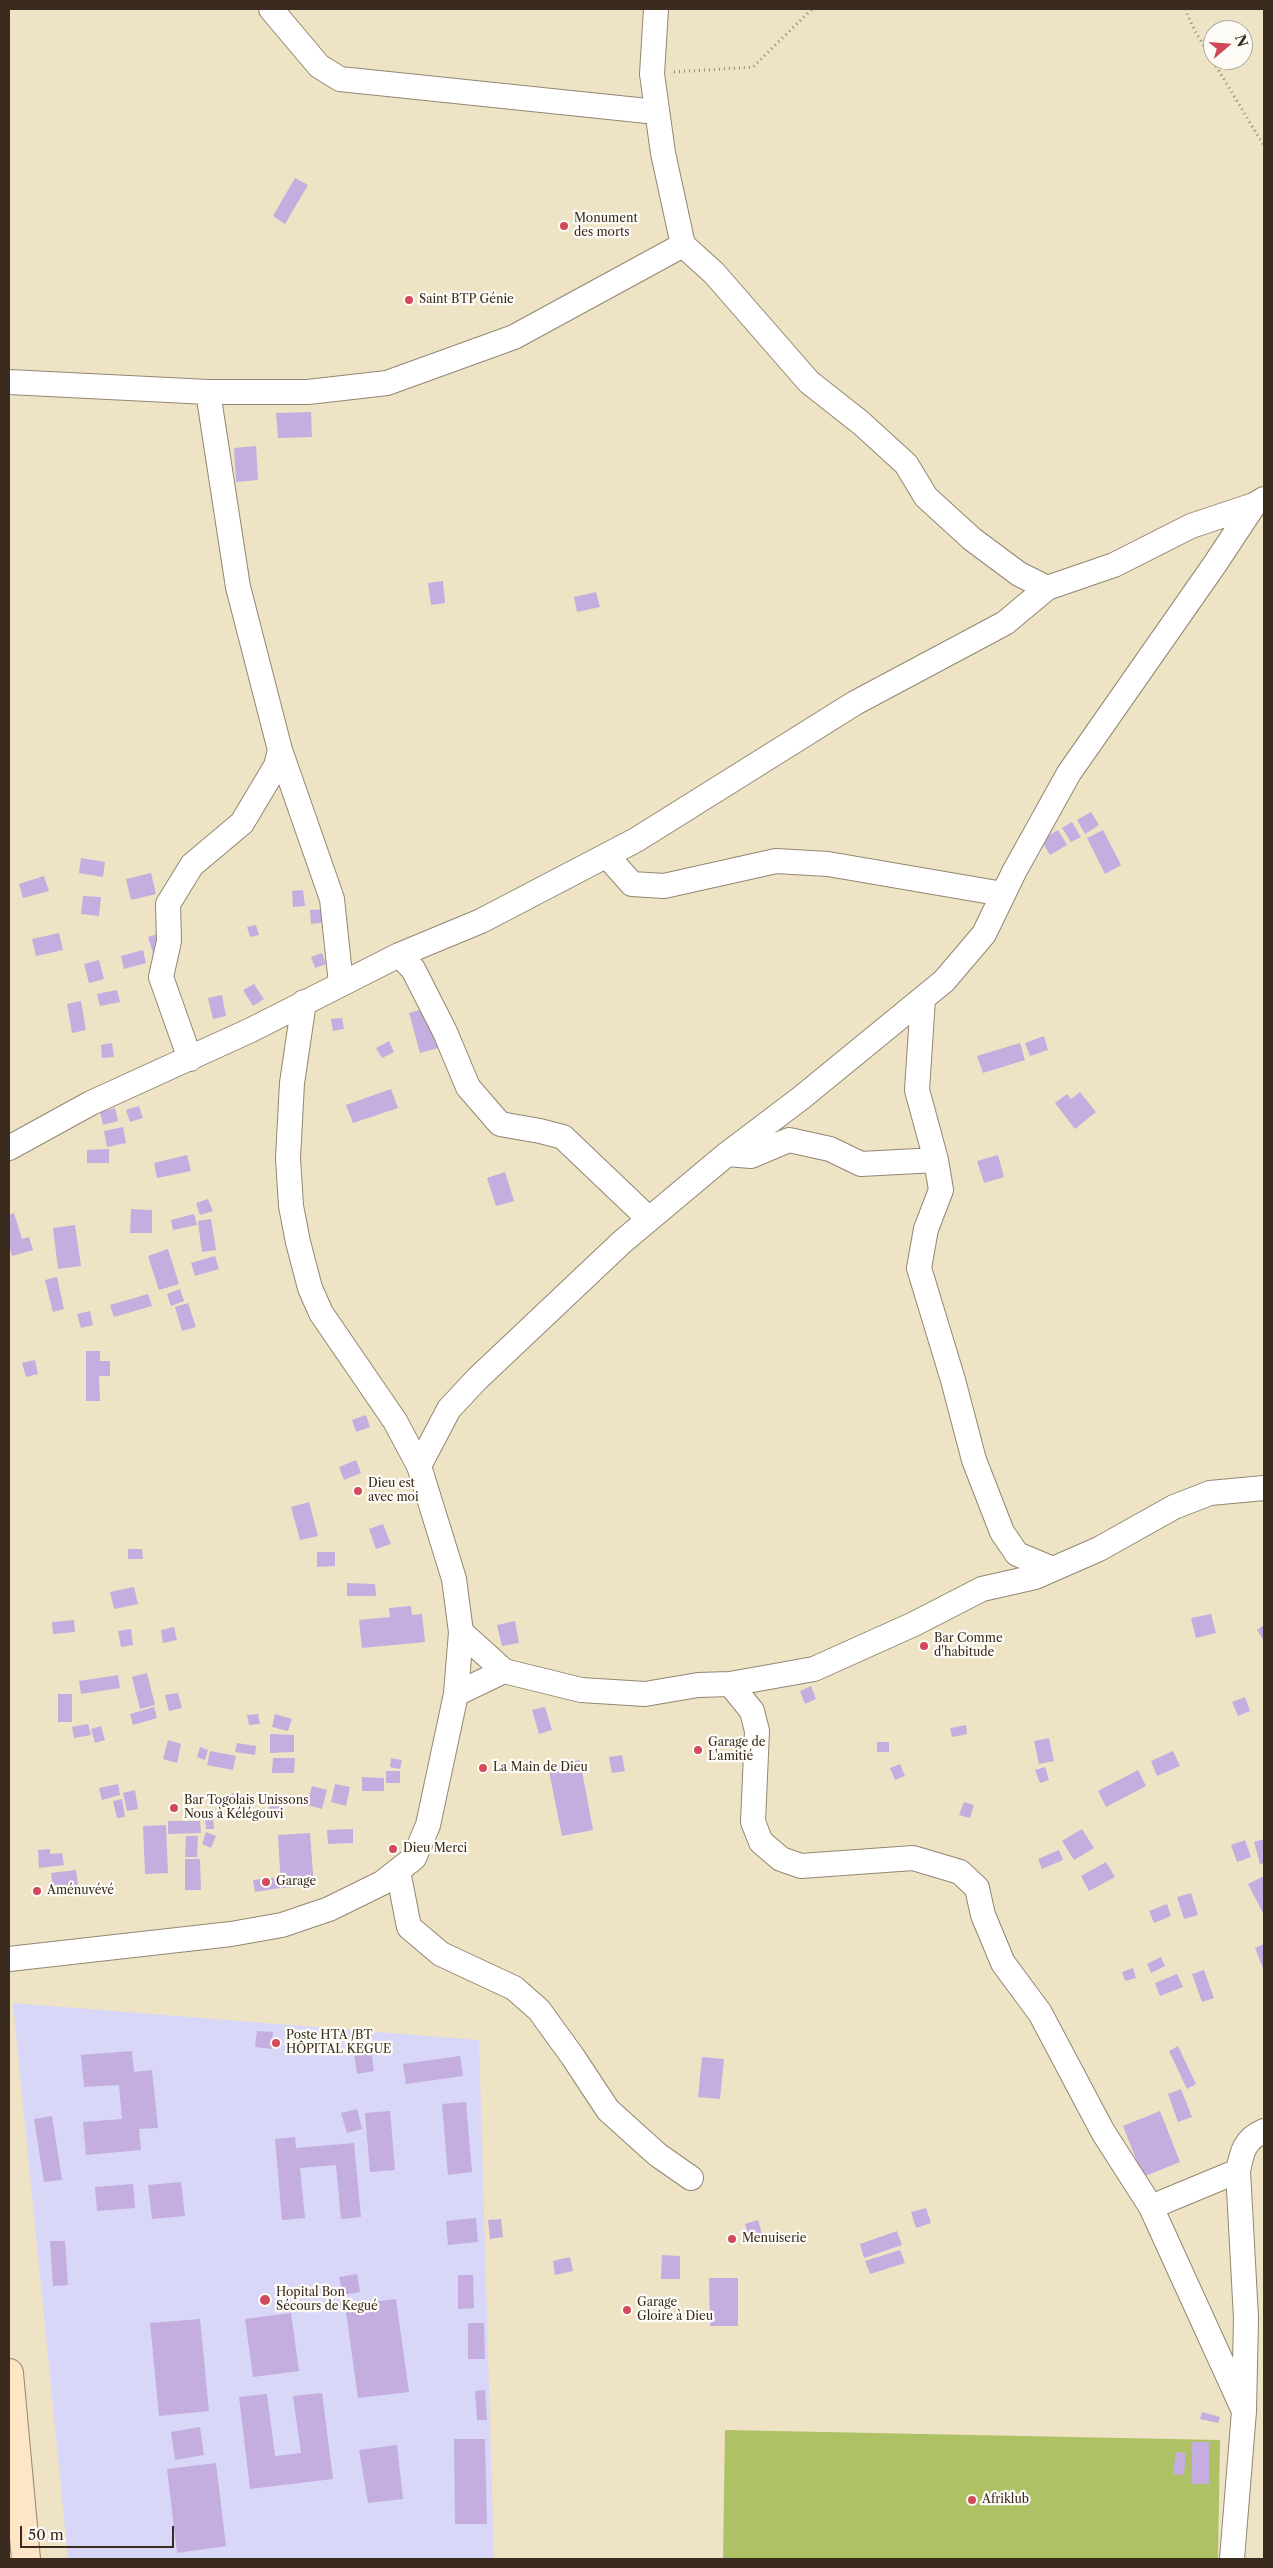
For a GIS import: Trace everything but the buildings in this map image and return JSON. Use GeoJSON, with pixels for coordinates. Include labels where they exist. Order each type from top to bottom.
{"type":"FeatureCollection","features":[{"type":"Feature","properties":{"kind":"main road"},"geometry":{"type":"LineString","coordinates":[[9,2373],[26,2559]]}},
{"type":"Feature","properties":{"kind":"street"},"geometry":{"type":"LineString","coordinates":[[270,9],[318,66],[340,79],[657,112]]}},
{"type":"Feature","properties":{"kind":"street"},"geometry":{"type":"LineString","coordinates":[[656,9],[652,74],[663,153],[683,245],[714,273],[809,382],[861,422],[906,464],[926,497],[972,539],[1019,574],[1047,588]]}},
{"type":"Feature","properties":{"kind":"street"},"geometry":{"type":"LineString","coordinates":[[9,382],[208,392],[308,392],[387,383],[514,338],[683,245]]}},
{"type":"Feature","properties":{"kind":"street"},"geometry":{"type":"LineString","coordinates":[[208,392],[238,587],[280,750],[332,899],[341,984]]}},
{"type":"Feature","properties":{"kind":"street"},"geometry":{"type":"LineString","coordinates":[[9,1148],[91,1103],[190,1059],[399,955],[481,921],[607,856],[636,840],[854,703],[1005,623],[1047,588],[1114,565],[1191,526],[1259,502]]}},
{"type":"Feature","properties":{"kind":"street"},"geometry":{"type":"LineString","coordinates":[[419,1466],[454,1403],[477,1379],[649,1219],[726,1154],[801,1098],[944,981],[984,934],[1003,894],[1069,773],[1259,502]]}},
{"type":"Feature","properties":{"kind":"street"},"geometry":{"type":"LineString","coordinates":[[190,1059],[161,977],[169,941],[168,904],[192,865],[242,822],[276,766],[280,750]]}},
{"type":"Feature","properties":{"kind":"street"},"geometry":{"type":"LineString","coordinates":[[607,856],[632,884],[664,886],[776,861],[828,864],[1003,894]]}},
{"type":"Feature","properties":{"kind":"street"},"geometry":{"type":"LineString","coordinates":[[399,955],[413,969],[445,1032],[468,1087],[500,1124],[540,1130],[563,1137],[598,1173],[649,1219]]}},
{"type":"Feature","properties":{"kind":"street"},"geometry":{"type":"LineString","coordinates":[[923,999],[917,1090],[936,1160],[941,1190],[926,1229],[919,1268],[954,1380],[974,1460],[1002,1532],[1017,1554],[1053,1569]]}},
{"type":"Feature","properties":{"kind":"street"},"geometry":{"type":"LineString","coordinates":[[9,1959],[231,1934],[282,1925],[329,1910],[382,1884],[414,1858],[428,1825],[456,1694],[461,1632],[454,1580],[419,1466],[395,1421],[321,1313],[310,1288],[298,1242],[291,1206],[288,1158],[292,1083],[304,1002]]}},
{"type":"Feature","properties":{"kind":"street"},"geometry":{"type":"LineString","coordinates":[[726,1154],[751,1156],[789,1140],[830,1149],[861,1164],[936,1160]]}},
{"type":"Feature","properties":{"kind":"street"},"geometry":{"type":"LineString","coordinates":[[461,1632],[504,1671],[581,1690],[645,1694],[698,1685],[730,1684],[814,1669],[914,1624],[982,1589],[1035,1576],[1099,1549],[1174,1507],[1210,1493],[1264,1488]]}},
{"type":"Feature","properties":{"kind":"street"},"geometry":{"type":"LineString","coordinates":[[456,1694],[504,1671]]}},
{"type":"Feature","properties":{"kind":"street"},"geometry":{"type":"LineString","coordinates":[[730,1684],[752,1711],[757,1731],[753,1822],[761,1842],[781,1860],[800,1866],[913,1858],[960,1872],[978,1888],[983,1915],[1003,1963],[1040,2013],[1103,2132],[1151,2206],[1244,2412]]}},
{"type":"Feature","properties":{"kind":"street"},"geometry":{"type":"LineString","coordinates":[[398,1871],[409,1926],[441,1954],[514,1988],[539,2010],[608,2110],[658,2155],[691,2178]]}},
{"type":"Feature","properties":{"kind":"street"},"geometry":{"type":"LineString","coordinates":[[1232,2559],[1244,2412],[1246,2318],[1238,2171],[1242,2150],[1250,2139],[1264,2131]]}},
{"type":"Feature","properties":{"kind":"street"},"geometry":{"type":"LineString","coordinates":[[1151,2206],[1238,2171]]}},
{"type":"Feature","properties":{"kind":"path"},"geometry":{"type":"LineString","coordinates":[[652,74],[753,67],[812,9]]}},
{"type":"Feature","properties":{"kind":"path"},"geometry":{"type":"LineString","coordinates":[[1185,9],[1195,31],[1264,146]]}},
{"type":"Feature","properties":{"kind":"shaded area","name":"Hopital Bon Sécours de Kegué"},"geometry":{"type":"Polygon","coordinates":[[[13,2003],[479,2040],[494,2559],[68,2559],[13,2003]]]}},
{"type":"Feature","properties":{"kind":"green space","name":"Afriklub"},"geometry":{"type":"Polygon","coordinates":[[[725,2430],[1220,2440],[1218,2559],[723,2559],[725,2430]]]}},
{"type":"Feature","properties":{"kind":"place","name":"Monument des morts"},"geometry":{"type":"Point","coordinates":[564,226]}},
{"type":"Feature","properties":{"kind":"place","name":"Saint BTP Génie"},"geometry":{"type":"Point","coordinates":[409,300]}},
{"type":"Feature","properties":{"kind":"place","name":"Dieu est avec moi"},"geometry":{"type":"Point","coordinates":[358,1491]}},
{"type":"Feature","properties":{"kind":"place","name":"Bar Comme d'habitude"},"geometry":{"type":"Point","coordinates":[924,1646]}},
{"type":"Feature","properties":{"kind":"place","name":"Garage de L'amitié"},"geometry":{"type":"Point","coordinates":[698,1750]}},
{"type":"Feature","properties":{"kind":"place","name":"La Main de Dieu"},"geometry":{"type":"Point","coordinates":[483,1768]}},
{"type":"Feature","properties":{"kind":"place","name":"Bar Togolais Unissons Nous à Kélégouvi"},"geometry":{"type":"Point","coordinates":[174,1808]}},
{"type":"Feature","properties":{"kind":"place","name":"Dieu Merci"},"geometry":{"type":"Point","coordinates":[393,1849]}},
{"type":"Feature","properties":{"kind":"place","name":"Garage"},"geometry":{"type":"Point","coordinates":[266,1882]}},
{"type":"Feature","properties":{"kind":"place","name":"Aménuvévé"},"geometry":{"type":"Point","coordinates":[37,1891]}},
{"type":"Feature","properties":{"kind":"place","name":"Poste HTA /BT HÔPITAL KEGUE"},"geometry":{"type":"Point","coordinates":[276,2043]}},
{"type":"Feature","properties":{"kind":"place","name":"Menuiserie"},"geometry":{"type":"Point","coordinates":[732,2239]}},
{"type":"Feature","properties":{"kind":"place","name":"Hopital Bon Sécours de Kegué"},"geometry":{"type":"Point","coordinates":[265,2300]}},
{"type":"Feature","properties":{"kind":"place","name":"Garage Gloire à Dieu"},"geometry":{"type":"Point","coordinates":[627,2310]}},
{"type":"Feature","properties":{"kind":"place","name":"Afriklub"},"geometry":{"type":"Point","coordinates":[972,2500]}}]}
